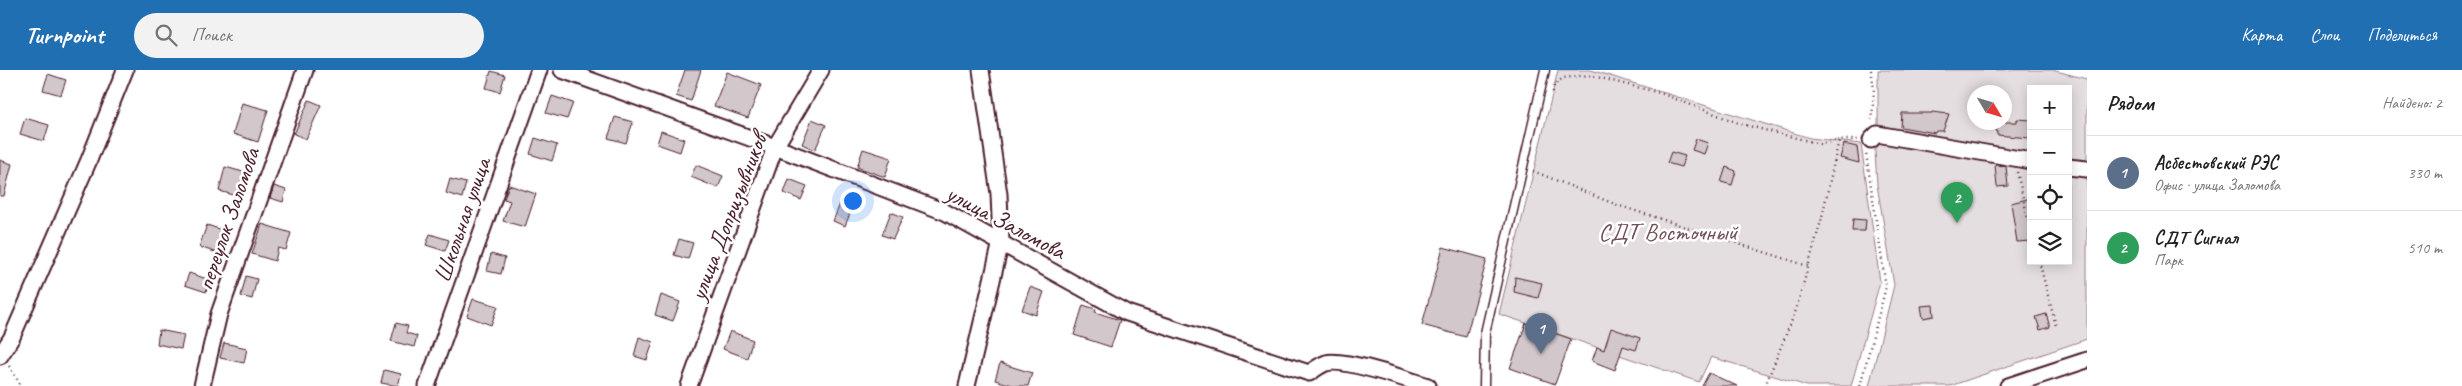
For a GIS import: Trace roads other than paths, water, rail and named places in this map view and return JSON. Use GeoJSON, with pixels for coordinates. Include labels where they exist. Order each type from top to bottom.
{"type":"FeatureCollection","features":[{"type":"Feature","properties":{"kind":"street"},"geometry":{"type":"LineString","coordinates":[[1,355],[12,336],[126,70]]}},
{"type":"Feature","properties":{"kind":"street","name":"переулок Заломова"},"geometry":{"type":"LineString","coordinates":[[202,386],[219,314],[305,70]]}},
{"type":"Feature","properties":{"kind":"street","name":"Школьная улица"},"geometry":{"type":"LineString","coordinates":[[427,386],[539,70]]}},
{"type":"Feature","properties":{"kind":"street","name":"улица Заломова"},"geometry":{"type":"LineString","coordinates":[[562,70],[775,147],[945,212],[1127,313],[1308,380],[1327,363],[1395,375],[1428,386]]}},
{"type":"Feature","properties":{"kind":"street","name":"улица Допризывников"},"geometry":{"type":"LineString","coordinates":[[689,386],[775,147],[821,70]]}},
{"type":"Feature","properties":{"kind":"street"},"geometry":{"type":"LineString","coordinates":[[967,386],[1001,242],[999,194],[981,70]]}},
{"type":"Feature","properties":{"kind":"street"},"geometry":{"type":"LineString","coordinates":[[1871,140],[1877,134],[2027,160]]}},
{"type":"Feature","properties":{"kind":"street"},"geometry":{"type":"LineString","coordinates":[[2072,167],[2087,169]]}},
{"type":"Feature","properties":{"kind":"street"},"geometry":{"type":"LineString","coordinates":[[2008,386],[2087,360]]}},
{"type":"Feature","properties":{"kind":"lane"},"geometry":{"type":"LineString","coordinates":[[1484,386],[1485,333],[1545,70]]}},
{"type":"Feature","properties":{"kind":"place","name":"СДТ Сигнал"},"geometry":{"type":"Point","coordinates":[1957,223]}},
{"type":"Feature","properties":{"kind":"place","name":"Асбестовский РЭС"},"geometry":{"type":"Point","coordinates":[1541,354]}},
{"type":"Feature","properties":{"kind":"park label","name":"СДТ Восточный"},"geometry":{"type":"Point","coordinates":[1668,232]}}]}
